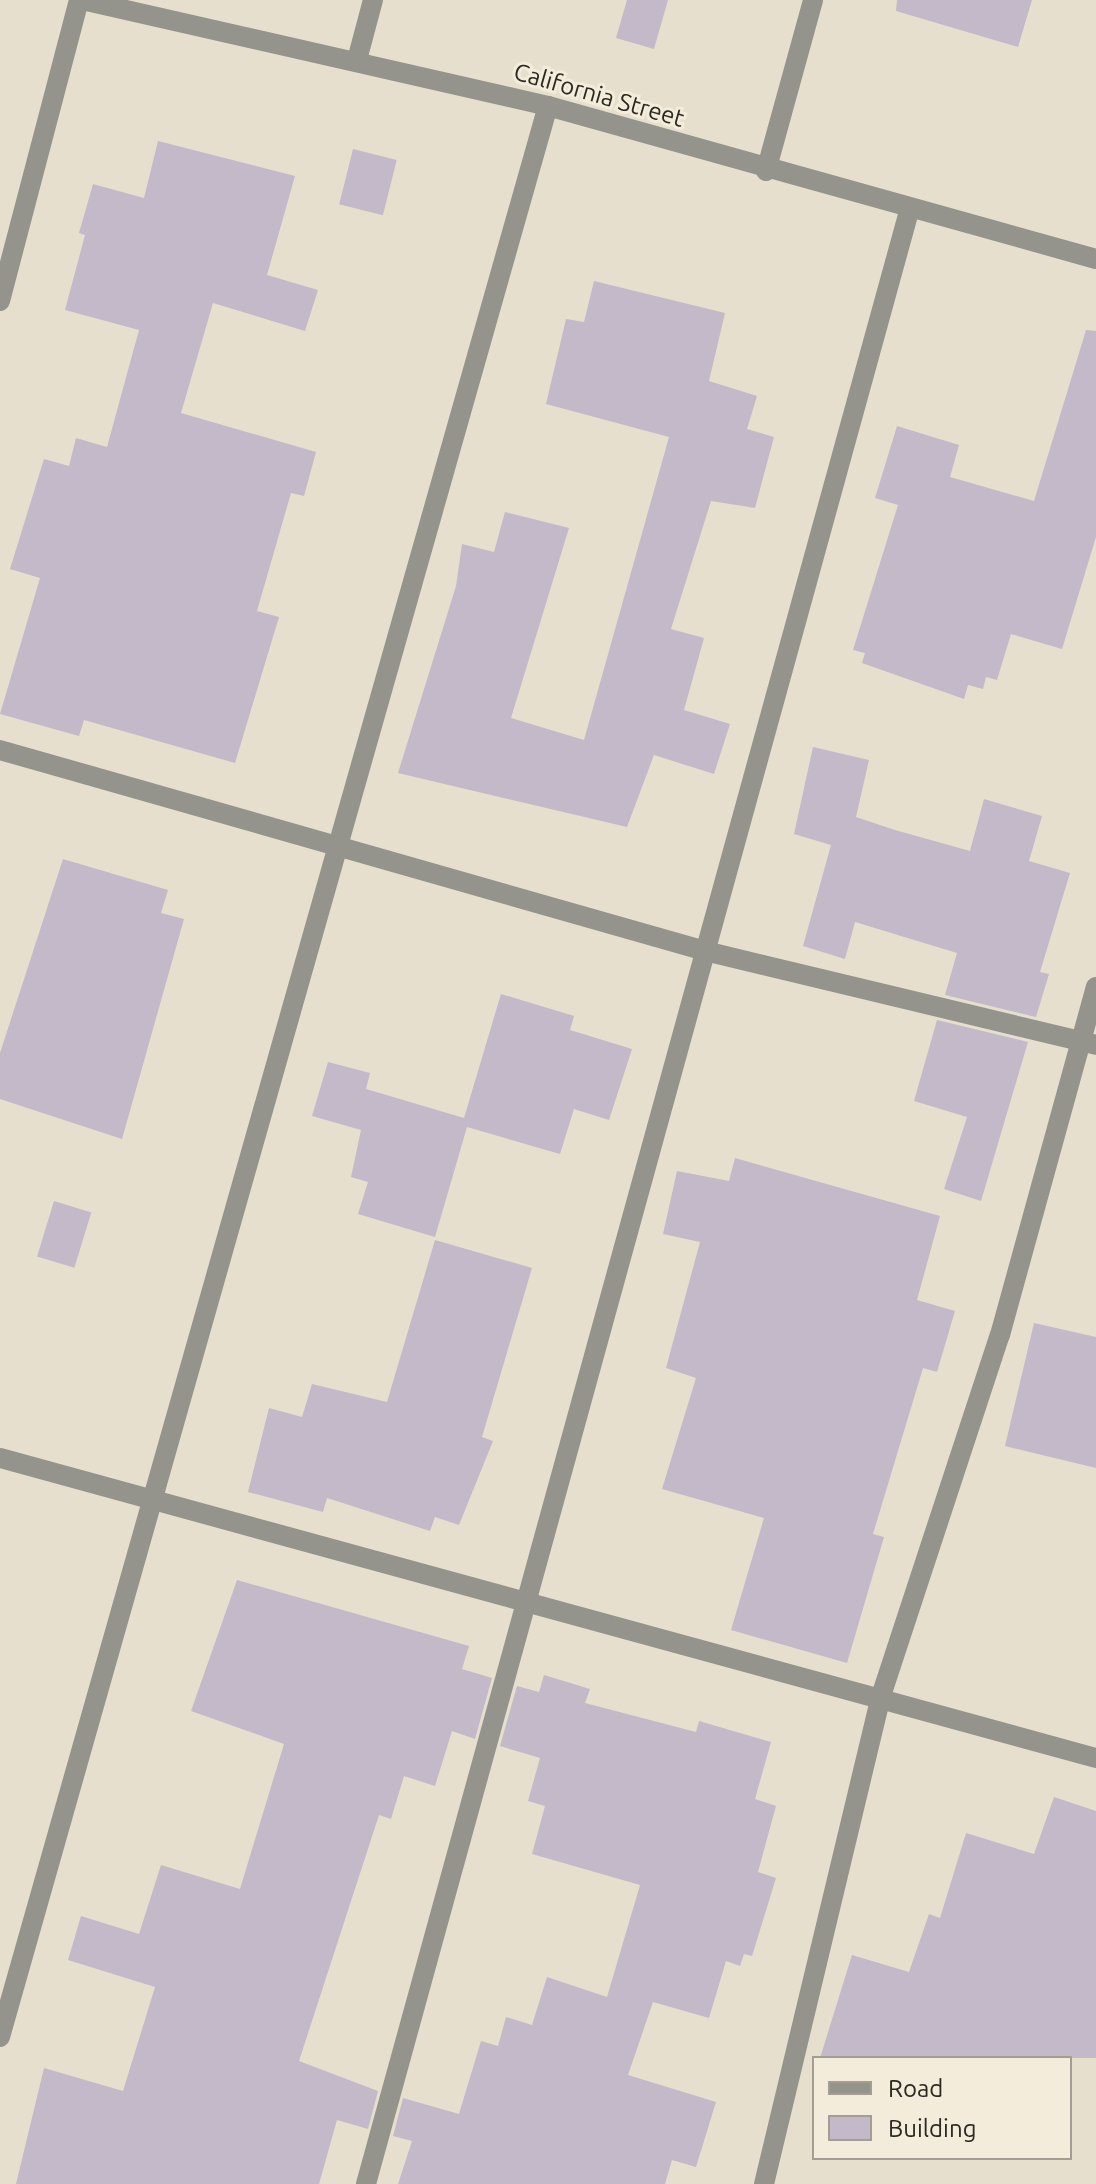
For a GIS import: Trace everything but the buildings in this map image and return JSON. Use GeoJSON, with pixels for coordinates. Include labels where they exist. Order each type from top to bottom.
{"type":"FeatureCollection","features":[{"type":"Feature","properties":{"kind":"street","name":"California Street"},"geometry":{"type":"LineString","coordinates":[[80,0],[357,60],[548,106],[909,211],[1096,259]]}},
{"type":"Feature","properties":{"kind":"street"},"geometry":{"type":"LineString","coordinates":[[0,301],[80,0]]}},
{"type":"Feature","properties":{"kind":"street"},"geometry":{"type":"LineString","coordinates":[[357,60],[373,0]]}},
{"type":"Feature","properties":{"kind":"street"},"geometry":{"type":"LineString","coordinates":[[766,171],[813,0]]}},
{"type":"Feature","properties":{"kind":"street"},"geometry":{"type":"LineString","coordinates":[[0,2037],[548,106]]}},
{"type":"Feature","properties":{"kind":"street"},"geometry":{"type":"LineString","coordinates":[[366,2184],[909,211]]}},
{"type":"Feature","properties":{"kind":"street"},"geometry":{"type":"LineString","coordinates":[[0,750],[337,850],[705,951],[1090,1044]]}},
{"type":"Feature","properties":{"kind":"street"},"geometry":{"type":"LineString","coordinates":[[764,2184],[881,1696],[1000,1335],[1090,1044],[1096,987]]}},
{"type":"Feature","properties":{"kind":"street"},"geometry":{"type":"LineString","coordinates":[[0,1458],[881,1696],[1096,1758]]}}]}
